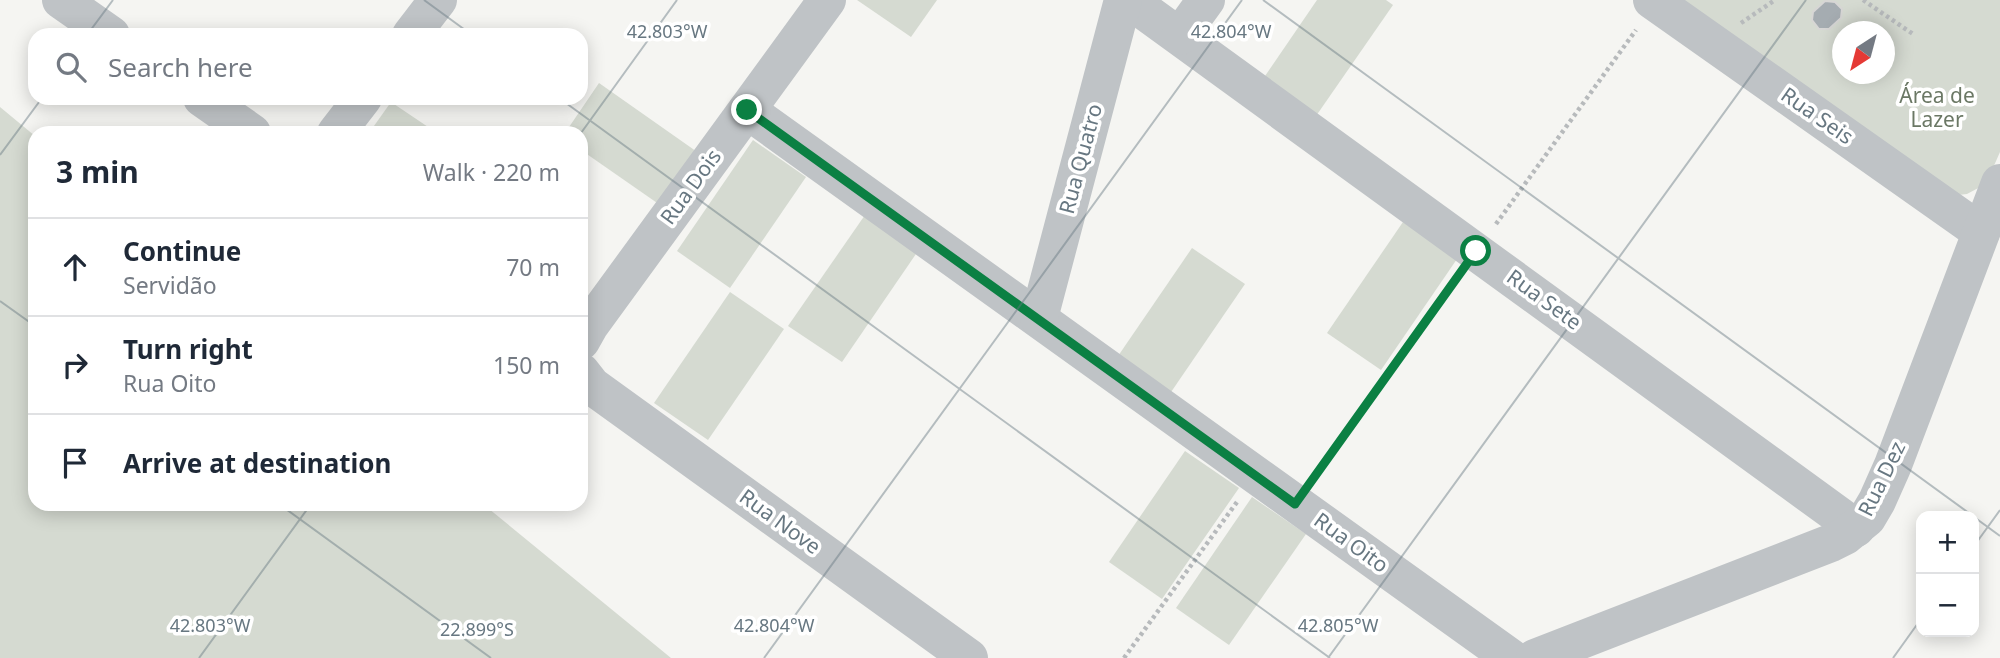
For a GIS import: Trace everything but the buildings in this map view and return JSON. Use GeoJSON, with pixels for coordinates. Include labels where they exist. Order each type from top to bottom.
{"type":"FeatureCollection","features":[{"type":"Feature","properties":{"kind":"street"},"geometry":{"type":"LineString","coordinates":[[61,0],[101,28]]}},
{"type":"Feature","properties":{"kind":"street"},"geometry":{"type":"LineString","coordinates":[[416,28],[438,0]]}},
{"type":"Feature","properties":{"kind":"street","name":"Rua Dois"},"geometry":{"type":"LineString","coordinates":[[588,329],[827,0]]}},
{"type":"Feature","properties":{"kind":"street","name":"Rua Quatro"},"geometry":{"type":"LineString","coordinates":[[1039,318],[1123,0]]}},
{"type":"Feature","properties":{"kind":"street","name":"Rua Sete"},"geometry":{"type":"LineString","coordinates":[[1129,0],[1856,528]]}},
{"type":"Feature","properties":{"kind":"street"},"geometry":{"type":"LineString","coordinates":[[1180,36],[1206,0]]}},
{"type":"Feature","properties":{"kind":"street","name":"Rua Seis"},"geometry":{"type":"LineString","coordinates":[[1654,1],[1981,232]]}},
{"type":"Feature","properties":{"kind":"street"},"geometry":{"type":"LineString","coordinates":[[212,105],[242,126]]}},
{"type":"Feature","properties":{"kind":"street"},"geometry":{"type":"LineString","coordinates":[[341,126],[358,105]]}},
{"type":"Feature","properties":{"kind":"street","name":"Rua Oito"},"geometry":{"type":"LineString","coordinates":[[747,110],[1511,658]]}},
{"type":"Feature","properties":{"kind":"street","name":"Rua Dez"},"geometry":{"type":"LineString","coordinates":[[1535,658],[1831,543],[1867,518],[1893,466],[2000,183]]}},
{"type":"Feature","properties":{"kind":"street","name":"Rua Nove"},"geometry":{"type":"LineString","coordinates":[[588,380],[969,658]]}},
{"type":"Feature","properties":{"kind":"path"},"geometry":{"type":"LineString","coordinates":[[1863,0],[1913,34]]}},
{"type":"Feature","properties":{"kind":"path"},"geometry":{"type":"LineString","coordinates":[[1295,504],[1654,1]]}},
{"type":"Feature","properties":{"kind":"path"},"geometry":{"type":"LineString","coordinates":[[1125,658],[1256,476]]}},
{"type":"Feature","properties":{"kind":"green space"},"geometry":{"type":"Polygon","coordinates":[[[857,0],[937,0],[911,37],[857,0]]]}},
{"type":"Feature","properties":{"kind":"green space"},"geometry":{"type":"Polygon","coordinates":[[[1317,0],[1386,0],[1393,5],[1316,116],[1263,79],[1317,0]]]}},
{"type":"Feature","properties":{"kind":"green space","name":"Área de Lazer"},"geometry":{"type":"Polygon","coordinates":[[[1683,0],[2000,0],[2000,152],[1982,186],[1967,194],[1958,195],[1683,0]]]}},
{"type":"Feature","properties":{"kind":"green space"},"geometry":{"type":"Polygon","coordinates":[[[599,83],[710,161],[673,214],[588,155],[588,126],[570,126],[584,105],[588,105],[588,99],[599,83]]]}},
{"type":"Feature","properties":{"kind":"green space"},"geometry":{"type":"Polygon","coordinates":[[[389,105],[395,105],[427,126],[374,126],[389,105]]]}},
{"type":"Feature","properties":{"kind":"green space"},"geometry":{"type":"Polygon","coordinates":[[[0,107],[28,130],[28,511],[492,511],[671,658],[0,658],[0,107]]]}},
{"type":"Feature","properties":{"kind":"green space"},"geometry":{"type":"Polygon","coordinates":[[[753,140],[806,177],[730,288],[677,251],[753,140]]]}},
{"type":"Feature","properties":{"kind":"green space"},"geometry":{"type":"Polygon","coordinates":[[[865,215],[918,251],[842,362],[788,326],[865,215]]]}},
{"type":"Feature","properties":{"kind":"green space"},"geometry":{"type":"Polygon","coordinates":[[[1403,222],[1457,259],[1381,370],[1327,333],[1403,222]]]}},
{"type":"Feature","properties":{"kind":"green space"},"geometry":{"type":"Polygon","coordinates":[[[1192,248],[1245,284],[1169,395],[1116,359],[1192,248]]]}},
{"type":"Feature","properties":{"kind":"green space"},"geometry":{"type":"Polygon","coordinates":[[[730,292],[784,329],[708,440],[654,403],[730,292]]]}},
{"type":"Feature","properties":{"kind":"green space"},"geometry":{"type":"Polygon","coordinates":[[[1185,451],[1239,488],[1162,599],[1109,562],[1185,451]]]}},
{"type":"Feature","properties":{"kind":"green space"},"geometry":{"type":"Polygon","coordinates":[[[1252,497],[1306,534],[1229,645],[1176,608],[1252,497]]]}},
{"type":"Feature","properties":{"kind":"route"},"geometry":{"type":"LineString","coordinates":[[747,110],[1295,504],[1476,251]]}}]}
